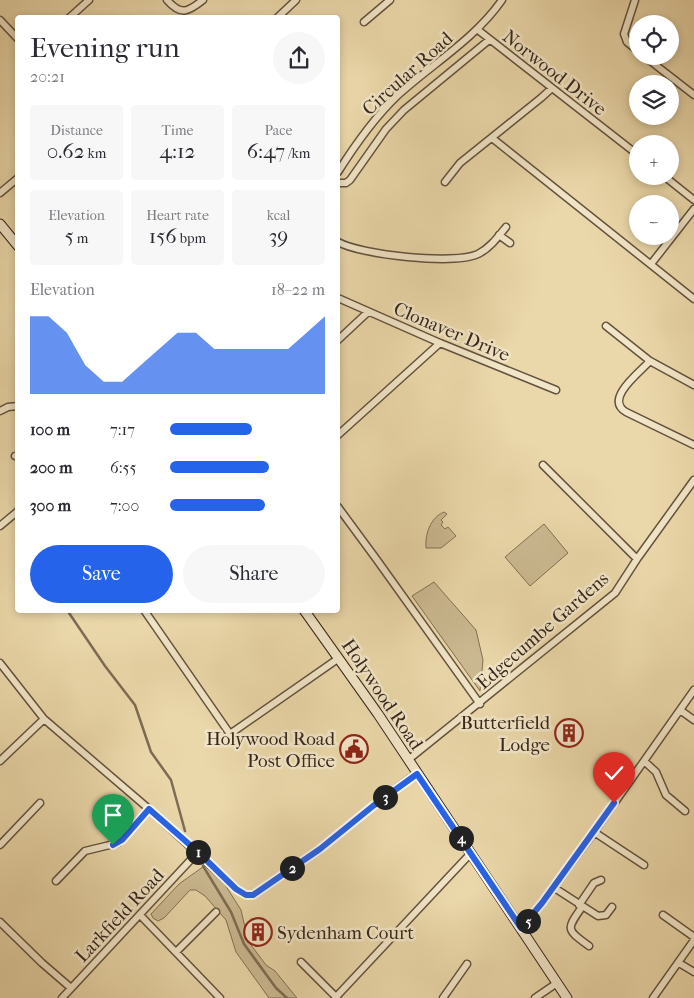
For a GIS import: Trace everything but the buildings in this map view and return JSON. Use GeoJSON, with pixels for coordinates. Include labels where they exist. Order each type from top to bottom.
{"type":"FeatureCollection","features":[{"type":"Feature","properties":{"kind":"main road"},"geometry":{"type":"LineString","coordinates":[[0,224],[15,242]]}},
{"type":"Feature","properties":{"kind":"main road","name":"Holywood Road"},"geometry":{"type":"LineString","coordinates":[[306,613],[339,658],[567,998]]}},
{"type":"Feature","properties":{"kind":"street"},"geometry":{"type":"LineString","coordinates":[[72,15],[89,0]]}},
{"type":"Feature","properties":{"kind":"street"},"geometry":{"type":"LineString","coordinates":[[167,0],[176,9],[184,11],[192,8],[202,0]]}},
{"type":"Feature","properties":{"kind":"street"},"geometry":{"type":"LineString","coordinates":[[281,15],[296,0]]}},
{"type":"Feature","properties":{"kind":"street"},"geometry":{"type":"LineString","coordinates":[[364,22],[390,0]]}},
{"type":"Feature","properties":{"kind":"street","name":"Circular Road"},"geometry":{"type":"LineString","coordinates":[[340,169],[382,111],[478,30],[502,0]]}},
{"type":"Feature","properties":{"kind":"street"},"geometry":{"type":"LineString","coordinates":[[630,15],[635,0]]}},
{"type":"Feature","properties":{"kind":"street"},"geometry":{"type":"LineString","coordinates":[[76,11],[79,15]]}},
{"type":"Feature","properties":{"kind":"street"},"geometry":{"type":"LineString","coordinates":[[629,19],[624,34],[629,44]]}},
{"type":"Feature","properties":{"kind":"street"},"geometry":{"type":"LineString","coordinates":[[0,20],[15,36]]}},
{"type":"Feature","properties":{"kind":"street","name":"Norwood Drive"},"geometry":{"type":"LineString","coordinates":[[478,30],[629,148]]}},
{"type":"Feature","properties":{"kind":"street","name":"Circular Road"},"geometry":{"type":"LineString","coordinates":[[340,183],[346,183],[350,180],[377,142],[404,110],[490,40]]}},
{"type":"Feature","properties":{"kind":"street"},"geometry":{"type":"LineString","coordinates":[[656,65],[694,95]]}},
{"type":"Feature","properties":{"kind":"street"},"geometry":{"type":"LineString","coordinates":[[445,182],[460,163],[552,88]]}},
{"type":"Feature","properties":{"kind":"street"},"geometry":{"type":"LineString","coordinates":[[492,138],[694,299]]}},
{"type":"Feature","properties":{"kind":"street"},"geometry":{"type":"LineString","coordinates":[[0,193],[15,180]]}},
{"type":"Feature","properties":{"kind":"street"},"geometry":{"type":"LineString","coordinates":[[675,185],[694,200]]}},
{"type":"Feature","properties":{"kind":"street"},"geometry":{"type":"LineString","coordinates":[[651,264],[694,209]]}},
{"type":"Feature","properties":{"kind":"street"},"geometry":{"type":"LineString","coordinates":[[340,243],[356,249],[399,257],[459,258],[478,253],[486,248],[506,227]]}},
{"type":"Feature","properties":{"kind":"street"},"geometry":{"type":"LineString","coordinates":[[499,234],[510,243]]}},
{"type":"Feature","properties":{"kind":"street","name":"Clonaver Drive"},"geometry":{"type":"LineString","coordinates":[[340,299],[440,343],[556,390]]}},
{"type":"Feature","properties":{"kind":"street"},"geometry":{"type":"LineString","coordinates":[[340,338],[368,312]]}},
{"type":"Feature","properties":{"kind":"street"},"geometry":{"type":"LineString","coordinates":[[606,326],[650,361],[694,385]]}},
{"type":"Feature","properties":{"kind":"street"},"geometry":{"type":"LineString","coordinates":[[340,433],[440,343]]}},
{"type":"Feature","properties":{"kind":"street"},"geometry":{"type":"LineString","coordinates":[[650,361],[621,393],[618,405],[626,412],[694,445]]}},
{"type":"Feature","properties":{"kind":"street"},"geometry":{"type":"LineString","coordinates":[[0,411],[15,406]]}},
{"type":"Feature","properties":{"kind":"street"},"geometry":{"type":"LineString","coordinates":[[543,465],[637,559]]}},
{"type":"Feature","properties":{"kind":"street","name":"Edgecumbe Gardens"},"geometry":{"type":"LineString","coordinates":[[408,760],[480,704],[615,593],[694,480]]}},
{"type":"Feature","properties":{"kind":"street"},"geometry":{"type":"LineString","coordinates":[[340,511],[480,704]]}},
{"type":"Feature","properties":{"kind":"street"},"geometry":{"type":"LineString","coordinates":[[0,526],[15,514]]}},
{"type":"Feature","properties":{"kind":"street"},"geometry":{"type":"LineString","coordinates":[[146,613],[230,734],[339,658]]}},
{"type":"Feature","properties":{"kind":"street"},"geometry":{"type":"LineString","coordinates":[[0,663],[44,718],[198,852],[236,889],[246,895],[253,895],[320,849],[373,806],[417,774]]}},
{"type":"Feature","properties":{"kind":"street"},"geometry":{"type":"LineString","coordinates":[[0,678],[7,673]]}},
{"type":"Feature","properties":{"kind":"street"},"geometry":{"type":"LineString","coordinates":[[521,928],[594,832],[694,690]]}},
{"type":"Feature","properties":{"kind":"street"},"geometry":{"type":"LineString","coordinates":[[680,710],[694,720]]}},
{"type":"Feature","properties":{"kind":"street"},"geometry":{"type":"LineString","coordinates":[[0,761],[44,718]]}},
{"type":"Feature","properties":{"kind":"street"},"geometry":{"type":"LineString","coordinates":[[644,761],[656,772],[666,794],[685,811]]}},
{"type":"Feature","properties":{"kind":"street"},"geometry":{"type":"LineString","coordinates":[[1,841],[40,803]]}},
{"type":"Feature","properties":{"kind":"street"},"geometry":{"type":"LineString","coordinates":[[56,881],[84,851],[118,843],[149,809]]}},
{"type":"Feature","properties":{"kind":"street"},"geometry":{"type":"LineString","coordinates":[[594,832],[644,865]]}},
{"type":"Feature","properties":{"kind":"street","name":"Larkfield Road"},"geometry":{"type":"LineString","coordinates":[[62,998],[198,852]]}},
{"type":"Feature","properties":{"kind":"street"},"geometry":{"type":"LineString","coordinates":[[300,962],[336,998],[471,853]]}},
{"type":"Feature","properties":{"kind":"street"},"geometry":{"type":"LineString","coordinates":[[589,946],[573,934],[570,928],[594,883],[601,880]]}},
{"type":"Feature","properties":{"kind":"street"},"geometry":{"type":"LineString","coordinates":[[553,887],[593,914],[602,917],[612,907]]}},
{"type":"Feature","properties":{"kind":"street"},"geometry":{"type":"LineString","coordinates":[[176,952],[216,912]]}},
{"type":"Feature","properties":{"kind":"street"},"geometry":{"type":"LineString","coordinates":[[140,915],[220,998]]}},
{"type":"Feature","properties":{"kind":"street"},"geometry":{"type":"LineString","coordinates":[[653,998],[694,939],[663,916]]}},
{"type":"Feature","properties":{"kind":"street"},"geometry":{"type":"LineString","coordinates":[[0,922],[71,988]]}},
{"type":"Feature","properties":{"kind":"street"},"geometry":{"type":"LineString","coordinates":[[678,963],[694,972]]}},
{"type":"Feature","properties":{"kind":"street"},"geometry":{"type":"LineString","coordinates":[[443,998],[467,964]]}},
{"type":"Feature","properties":{"kind":"street"},"geometry":{"type":"LineString","coordinates":[[535,998],[557,983]]}},
{"type":"Feature","properties":{"kind":"shaded area"},"geometry":{"type":"Polygon","coordinates":[[[444,512],[447,514],[441,520],[443,522],[441,525],[445,529],[448,527],[456,536],[441,548],[426,548],[426,537],[429,527],[435,518],[444,512]]]}},
{"type":"Feature","properties":{"kind":"shaded area"},"geometry":{"type":"Polygon","coordinates":[[[544,524],[568,553],[530,586],[505,557],[544,524]]]}},
{"type":"Feature","properties":{"kind":"shaded area"},"geometry":{"type":"Polygon","coordinates":[[[434,582],[476,630],[483,660],[480,691],[412,596],[434,582]]]}},
{"type":"Feature","properties":{"kind":"shaded area"},"geometry":{"type":"Polygon","coordinates":[[[207,864],[224,883],[241,910],[248,941],[266,965],[275,971],[297,998],[269,998],[236,952],[226,920],[205,896],[196,890],[190,890],[164,918],[158,921],[153,918],[151,914],[179,884],[207,864]]]}},
{"type":"Feature","properties":{"kind":"waterway"},"geometry":{"type":"LineString","coordinates":[[69,613],[105,666],[135,705],[151,752],[171,780],[185,831]]}},
{"type":"Feature","properties":{"kind":"waterway"},"geometry":{"type":"LineString","coordinates":[[203,866],[231,912],[244,944],[276,988],[287,998]]}},
{"type":"Feature","properties":{"kind":"place","name":"Butterfield Lodge"},"geometry":{"type":"Point","coordinates":[569,733]}},
{"type":"Feature","properties":{"kind":"place","name":"Holywood Road Post Office"},"geometry":{"type":"Point","coordinates":[354,749]}},
{"type":"Feature","properties":{"kind":"place","name":"Sydenham Court"},"geometry":{"type":"Point","coordinates":[258,932]}},
{"type":"Feature","properties":{"kind":"route"},"geometry":{"type":"LineString","coordinates":[[113,845],[122,840],[149,809],[198,852],[236,889],[246,895],[253,895],[320,849],[373,806],[417,774],[521,928],[542,903],[614,803]]}}]}
